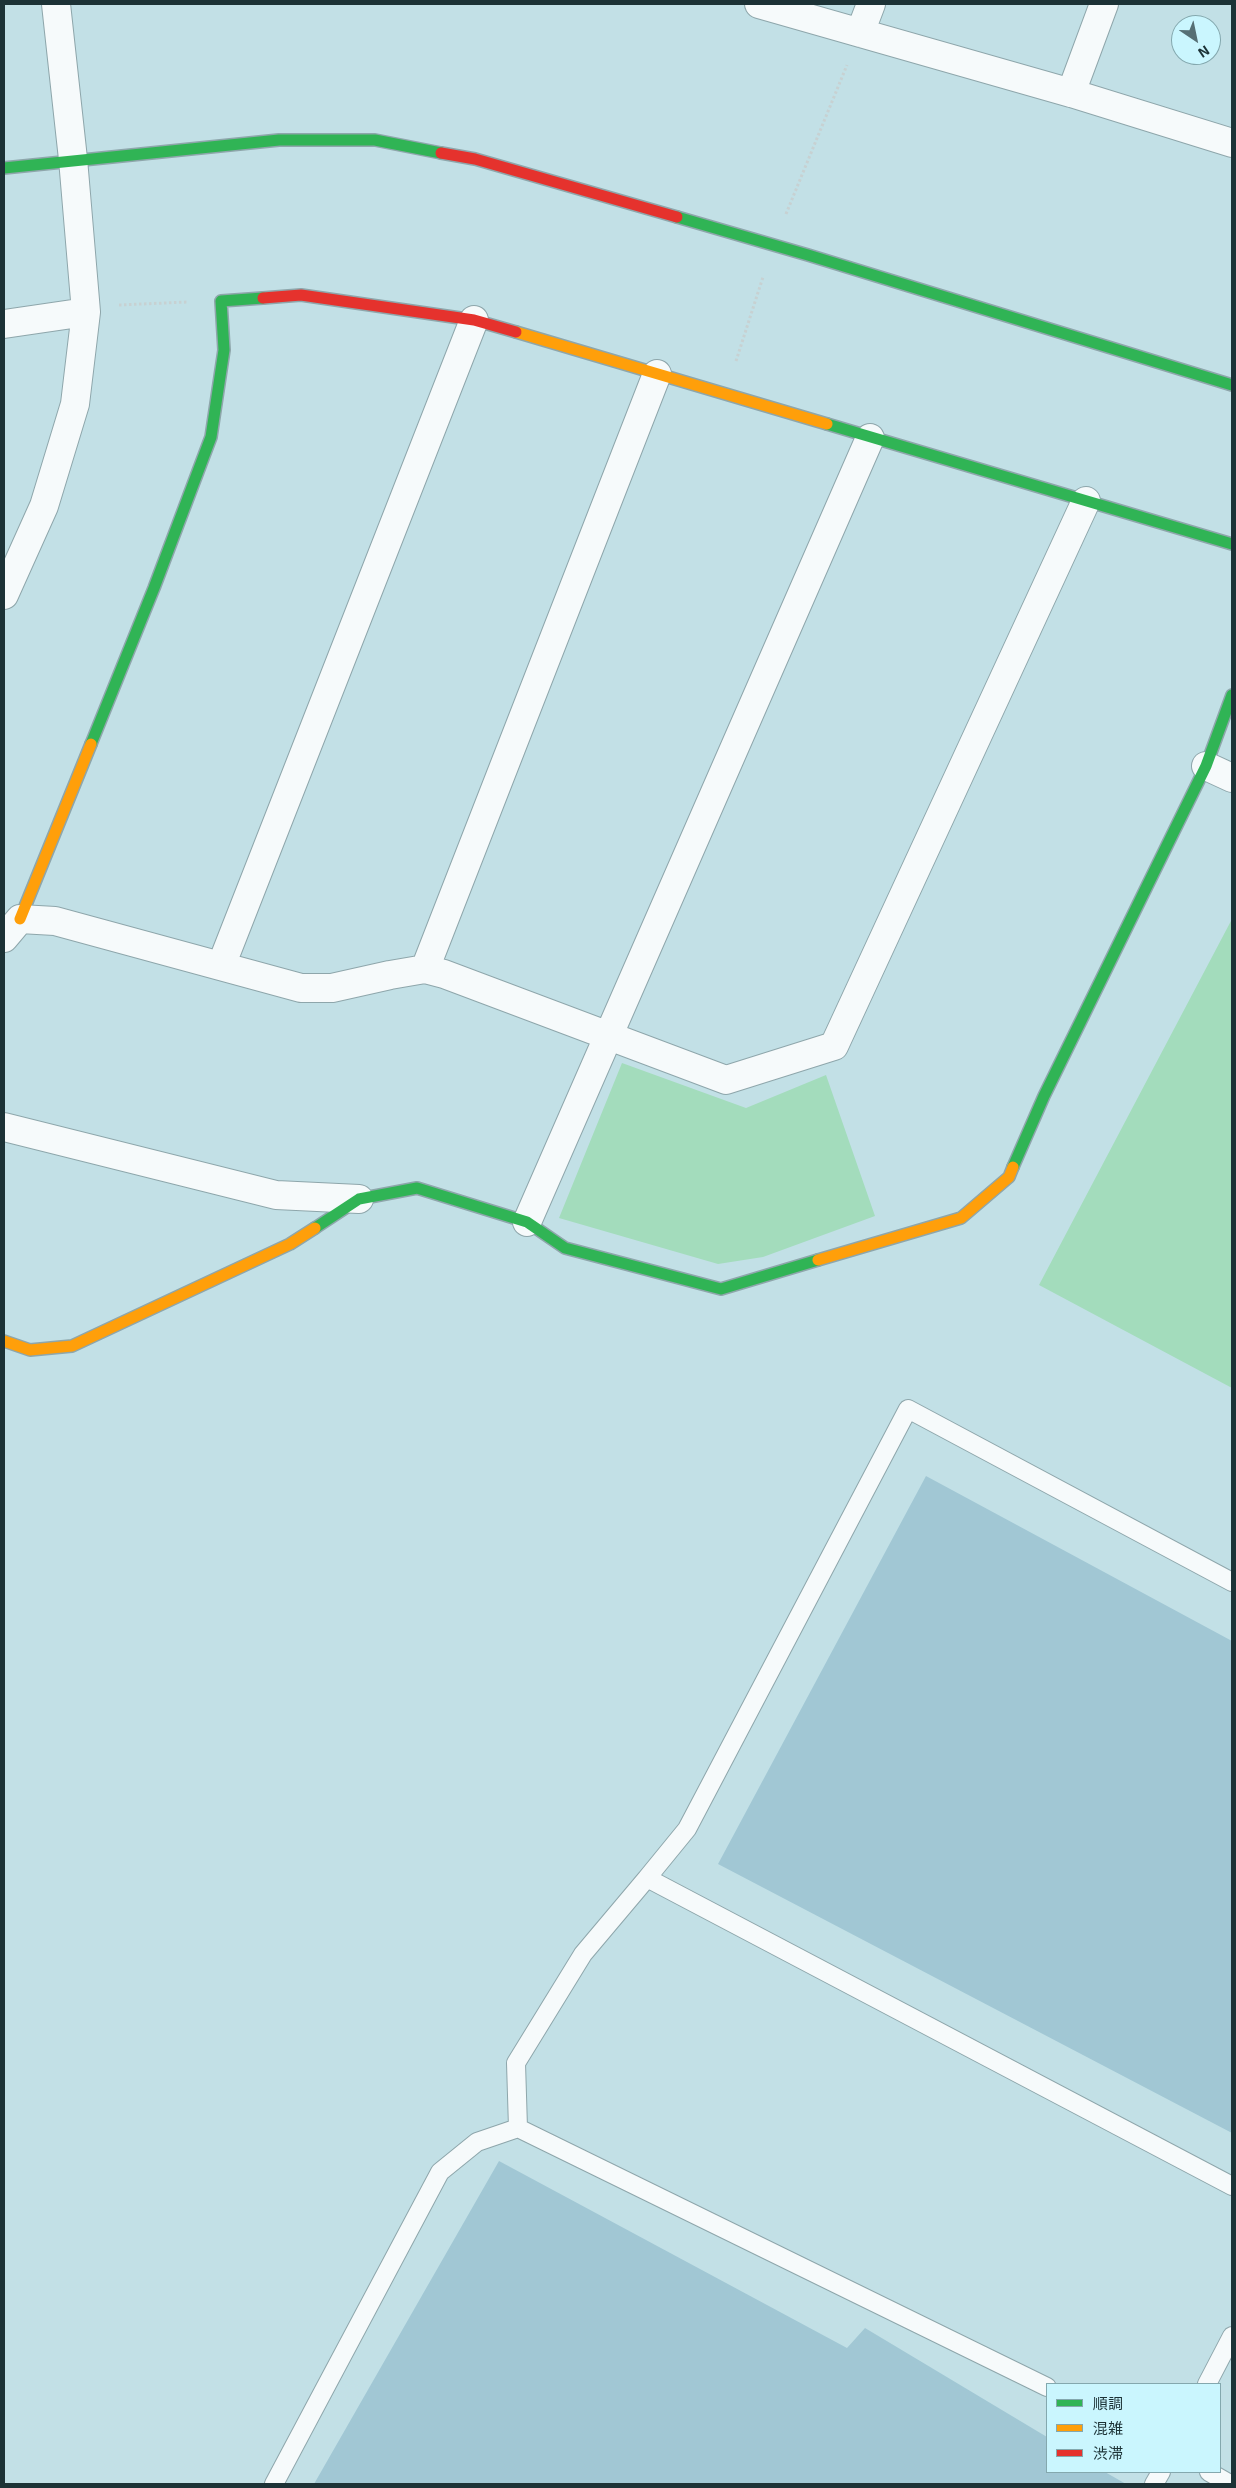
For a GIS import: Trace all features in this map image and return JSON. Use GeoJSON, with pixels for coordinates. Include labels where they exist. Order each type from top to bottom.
{"type":"FeatureCollection","features":[{"type":"Feature","properties":{"kind":"street"},"geometry":{"type":"LineString","coordinates":[[4,592],[44,506],[75,404],[86,312],[73,159],[56,4]]}},
{"type":"Feature","properties":{"kind":"street"},"geometry":{"type":"LineString","coordinates":[[759,4],[1071,93],[1232,143]]}},
{"type":"Feature","properties":{"kind":"street"},"geometry":{"type":"LineString","coordinates":[[860,33],[871,4]]}},
{"type":"Feature","properties":{"kind":"street"},"geometry":{"type":"LineString","coordinates":[[1071,93],[1104,4]]}},
{"type":"Feature","properties":{"kind":"street"},"geometry":{"type":"LineString","coordinates":[[4,168],[73,159],[279,140],[375,140],[475,159],[808,255],[1232,385]]}},
{"type":"Feature","properties":{"kind":"street"},"geometry":{"type":"LineString","coordinates":[[12,928],[154,588],[211,437],[224,350],[221,300],[301,295],[474,320],[1232,544]]}},
{"type":"Feature","properties":{"kind":"street"},"geometry":{"type":"LineString","coordinates":[[4,324],[86,312]]}},
{"type":"Feature","properties":{"kind":"street"},"geometry":{"type":"LineString","coordinates":[[221,966],[474,320]]}},
{"type":"Feature","properties":{"kind":"street"},"geometry":{"type":"LineString","coordinates":[[425,969],[657,374]]}},
{"type":"Feature","properties":{"kind":"street"},"geometry":{"type":"LineString","coordinates":[[527,1222],[870,438]]}},
{"type":"Feature","properties":{"kind":"street"},"geometry":{"type":"LineString","coordinates":[[12,928],[55,921],[301,988],[332,988],[390,974],[425,969],[444,974],[726,1080],[834,1046],[1086,501]]}},
{"type":"Feature","properties":{"kind":"street"},"geometry":{"type":"LineString","coordinates":[[4,1127],[276,1195],[359,1199],[417,1188],[527,1222],[565,1248],[721,1289],[961,1218],[1008,1177],[1044,1096],[1206,766],[1232,695]]}},
{"type":"Feature","properties":{"kind":"street"},"geometry":{"type":"LineString","coordinates":[[1206,766],[1232,778]]}},
{"type":"Feature","properties":{"kind":"street"},"geometry":{"type":"LineString","coordinates":[[4,1341],[30,1350],[72,1346],[290,1244],[359,1199]]}},
{"type":"Feature","properties":{"kind":"lane"},"geometry":{"type":"LineString","coordinates":[[518,2128],[516,2063],[583,1954],[687,1829],[908,1409],[1232,1582]]}},
{"type":"Feature","properties":{"kind":"lane"},"geometry":{"type":"LineString","coordinates":[[647,1878],[1232,2186]]}},
{"type":"Feature","properties":{"kind":"lane"},"geometry":{"type":"LineString","coordinates":[[274,2484],[440,2172],[477,2142],[518,2128],[1046,2388]]}},
{"type":"Feature","properties":{"kind":"lane"},"geometry":{"type":"LineString","coordinates":[[1208,2383],[1232,2336]]}},
{"type":"Feature","properties":{"kind":"lane"},"geometry":{"type":"LineString","coordinates":[[1154,2484],[1160,2473]]}},
{"type":"Feature","properties":{"kind":"lane"},"geometry":{"type":"LineString","coordinates":[[1210,2473],[1230,2484]]}},
{"type":"Feature","properties":{"kind":"path"},"geometry":{"type":"LineString","coordinates":[[86,312],[118,304],[221,300]]}},
{"type":"Feature","properties":{"kind":"green space"},"geometry":{"type":"Polygon","coordinates":[[[1232,919],[1232,1388],[1039,1285],[1232,919]]]}},
{"type":"Feature","properties":{"kind":"green space"},"geometry":{"type":"Polygon","coordinates":[[[622,1063],[746,1108],[826,1075],[875,1216],[763,1257],[718,1264],[559,1218],[622,1063]]]}},
{"type":"Feature","properties":{"kind":"building"},"geometry":{"type":"Polygon","coordinates":[[[926,1476],[1232,1641],[1232,2133],[718,1864],[926,1476]]]}},
{"type":"Feature","properties":{"kind":"building"},"geometry":{"type":"Polygon","coordinates":[[[499,2161],[847,2348],[865,2328],[1046,2436],[1046,2473],[1107,2473],[1126,2484],[314,2484],[499,2161]]]}},
{"type":"Feature","properties":{"kind":"traffic: fast"},"geometry":{"type":"LineString","coordinates":[[4,168],[279,140],[375,140],[441,153]]}},
{"type":"Feature","properties":{"kind":"traffic: fast"},"geometry":{"type":"LineString","coordinates":[[677,217],[808,255],[1232,385]]}},
{"type":"Feature","properties":{"kind":"traffic: fast"},"geometry":{"type":"LineString","coordinates":[[91,744],[154,588],[211,437],[224,350],[221,301],[263,298]]}},
{"type":"Feature","properties":{"kind":"traffic: fast"},"geometry":{"type":"LineString","coordinates":[[827,424],[1232,544]]}},
{"type":"Feature","properties":{"kind":"traffic: fast"},"geometry":{"type":"LineString","coordinates":[[1013,1167],[1044,1096],[1206,766],[1232,695]]}},
{"type":"Feature","properties":{"kind":"traffic: fast"},"geometry":{"type":"LineString","coordinates":[[315,1228],[359,1199],[417,1188],[527,1222],[565,1248],[721,1289],[818,1260]]}},
{"type":"Feature","properties":{"kind":"traffic: slow"},"geometry":{"type":"LineString","coordinates":[[516,332],[827,424]]}},
{"type":"Feature","properties":{"kind":"traffic: slow"},"geometry":{"type":"LineString","coordinates":[[20,919],[91,744]]}},
{"type":"Feature","properties":{"kind":"traffic: slow"},"geometry":{"type":"LineString","coordinates":[[818,1260],[961,1218],[1009,1177],[1013,1167]]}},
{"type":"Feature","properties":{"kind":"traffic: slow"},"geometry":{"type":"LineString","coordinates":[[4,1341],[30,1350],[72,1346],[290,1244],[315,1228]]}},
{"type":"Feature","properties":{"kind":"traffic: jam"},"geometry":{"type":"LineString","coordinates":[[441,153],[475,159],[677,217]]}},
{"type":"Feature","properties":{"kind":"traffic: jam"},"geometry":{"type":"LineString","coordinates":[[263,298],[301,295],[474,320],[516,332]]}}]}
